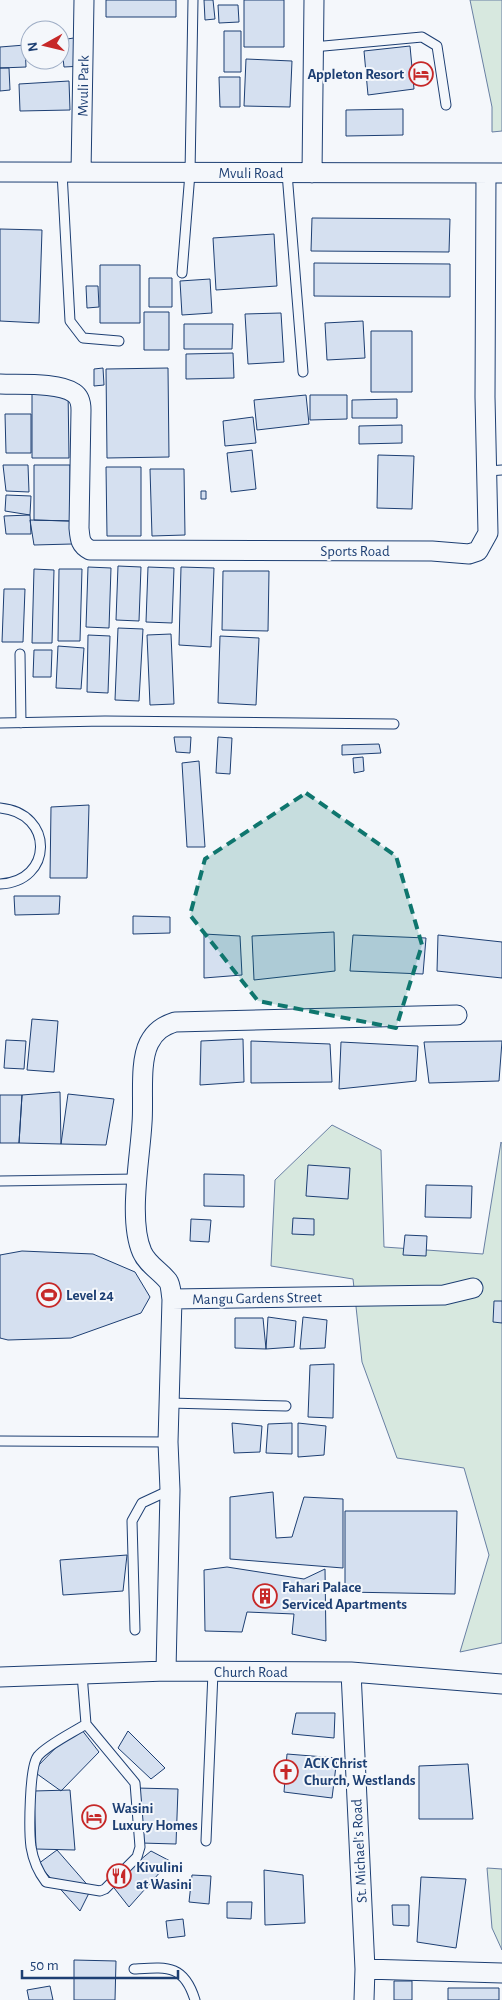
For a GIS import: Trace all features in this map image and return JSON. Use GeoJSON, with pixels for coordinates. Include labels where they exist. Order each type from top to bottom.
{"type":"FeatureCollection","features":[{"type":"Feature","properties":{"kind":"street","name":"Mvuli Park"},"geometry":{"type":"LineString","coordinates":[[81,172],[84,0]]}},
{"type":"Feature","properties":{"kind":"street"},"geometry":{"type":"LineString","coordinates":[[312,173],[314,0]]}},
{"type":"Feature","properties":{"kind":"street","name":"Mvuli Road"},"geometry":{"type":"LineString","coordinates":[[0,172],[494,173]]}},
{"type":"Feature","properties":{"kind":"street","name":"Sports Road"},"geometry":{"type":"LineString","coordinates":[[0,384],[58,387],[68,389],[79,398],[81,410],[80,542],[90,550],[432,551],[469,554],[478,551],[488,533],[495,470],[485,397],[494,173]]}},
{"type":"Feature","properties":{"kind":"street","name":"Mangu Gardens Street"},"geometry":{"type":"LineString","coordinates":[[457,1015],[175,1022],[162,1026],[149,1044],[145,1060],[142,1124],[136,1179],[136,1231],[142,1253],[169,1282],[172,1299],[388,1297],[444,1294],[474,1288]]}},
{"type":"Feature","properties":{"kind":"street"},"geometry":{"type":"LineString","coordinates":[[166,1671],[170,1490],[168,1442],[172,1299]]}},
{"type":"Feature","properties":{"kind":"street","name":"Church Road"},"geometry":{"type":"LineString","coordinates":[[0,1676],[166,1671],[351,1672],[502,1684]]}},
{"type":"Feature","properties":{"kind":"street","name":"St. Michael's Road"},"geometry":{"type":"LineString","coordinates":[[351,1672],[365,1968],[364,2000]]}},
{"type":"Feature","properties":{"kind":"street"},"geometry":{"type":"LineString","coordinates":[[365,1968],[502,1973]]}},
{"type":"Feature","properties":{"kind":"lane"},"geometry":{"type":"LineString","coordinates":[[182,273],[190,173],[193,0]]}},
{"type":"Feature","properties":{"kind":"lane"},"geometry":{"type":"LineString","coordinates":[[313,47],[422,37],[429,40],[437,46],[446,104]]}},
{"type":"Feature","properties":{"kind":"lane"},"geometry":{"type":"LineString","coordinates":[[62,172],[70,321],[83,338],[119,341]]}},
{"type":"Feature","properties":{"kind":"lane"},"geometry":{"type":"LineString","coordinates":[[287,173],[303,372]]}},
{"type":"Feature","properties":{"kind":"lane"},"geometry":{"type":"LineString","coordinates":[[20,654],[21,723]]}},
{"type":"Feature","properties":{"kind":"lane"},"geometry":{"type":"LineString","coordinates":[[0,724],[115,721],[394,724]]}},
{"type":"Feature","properties":{"kind":"lane"},"geometry":{"type":"LineString","coordinates":[[0,807],[15,810],[24,815],[38,832],[40,843],[40,853],[36,864],[30,872],[22,879],[0,884]]}},
{"type":"Feature","properties":{"kind":"lane"},"geometry":{"type":"LineString","coordinates":[[0,1181],[136,1179]]}},
{"type":"Feature","properties":{"kind":"lane"},"geometry":{"type":"LineString","coordinates":[[169,1403],[286,1406]]}},
{"type":"Feature","properties":{"kind":"lane"},"geometry":{"type":"LineString","coordinates":[[0,1441],[168,1442]]}},
{"type":"Feature","properties":{"kind":"lane"},"geometry":{"type":"LineString","coordinates":[[135,1630],[132,1521],[142,1503],[170,1490]]}},
{"type":"Feature","properties":{"kind":"lane"},"geometry":{"type":"LineString","coordinates":[[206,1841],[214,1672]]}},
{"type":"Feature","properties":{"kind":"lane"},"geometry":{"type":"LineString","coordinates":[[82,1674],[86,1724],[135,1783],[140,1847],[137,1857],[105,1889],[100,1891],[46,1882],[40,1873],[31,1848],[31,1791],[34,1761],[40,1754],[86,1724]]}},
{"type":"Feature","properties":{"kind":"lane"},"geometry":{"type":"LineString","coordinates":[[134,1969],[158,1968],[180,1972],[190,1985],[195,2000]]}},
{"type":"Feature","properties":{"kind":"highlighted area"},"geometry":{"type":"Polygon","coordinates":[[[306,793],[396,856],[422,945],[396,1028],[258,1001],[190,915],[205,859],[306,793]]]}},
{"type":"Feature","properties":{"kind":"shaded area"},"geometry":{"type":"Polygon","coordinates":[[[470,0],[502,0],[502,131],[492,132],[492,107],[470,0]]]}},
{"type":"Feature","properties":{"kind":"shaded area"},"geometry":{"type":"Polygon","coordinates":[[[332,1125],[381,1150],[384,1247],[483,1254],[501,1142],[502,1144],[502,1643],[460,1652],[489,1555],[464,1468],[397,1458],[362,1362],[353,1279],[271,1266],[275,1180],[332,1125]]]}},
{"type":"Feature","properties":{"kind":"shaded area"},"geometry":{"type":"Polygon","coordinates":[[[487,1868],[502,1869],[502,1950],[492,1928],[487,1868]]]}},
{"type":"Feature","properties":{"kind":"building"},"geometry":{"type":"Polygon","coordinates":[[[106,0],[176,0],[176,17],[106,17],[106,0]]]}},
{"type":"Feature","properties":{"kind":"building"},"geometry":{"type":"Polygon","coordinates":[[[204,0],[213,0],[215,19],[205,20],[204,0]]]}},
{"type":"Feature","properties":{"kind":"building"},"geometry":{"type":"Polygon","coordinates":[[[244,0],[284,0],[284,47],[244,47],[244,0]]]}},
{"type":"Feature","properties":{"kind":"building"},"geometry":{"type":"Polygon","coordinates":[[[218,5],[238,5],[239,22],[219,23],[218,5]]]}},
{"type":"Feature","properties":{"kind":"building"},"geometry":{"type":"Polygon","coordinates":[[[224,31],[241,31],[241,72],[224,72],[224,31]]]}},
{"type":"Feature","properties":{"kind":"building"},"geometry":{"type":"Polygon","coordinates":[[[80,37],[83,66],[70,67],[70,39],[80,37]]]}},
{"type":"Feature","properties":{"kind":"building"},"geometry":{"type":"Polygon","coordinates":[[[20,45],[20,67],[0,68],[0,47],[20,45]]]}},
{"type":"Feature","properties":{"kind":"building"},"geometry":{"type":"Polygon","coordinates":[[[410,46],[414,89],[368,95],[364,51],[410,46]]]}},
{"type":"Feature","properties":{"kind":"building"},"geometry":{"type":"Polygon","coordinates":[[[246,59],[292,61],[290,107],[244,106],[246,59]]]}},
{"type":"Feature","properties":{"kind":"building"},"geometry":{"type":"Polygon","coordinates":[[[0,68],[9,68],[10,90],[0,91],[0,68]]]}},
{"type":"Feature","properties":{"kind":"building"},"geometry":{"type":"Polygon","coordinates":[[[219,77],[240,77],[240,107],[220,107],[219,77]]]}},
{"type":"Feature","properties":{"kind":"building"},"geometry":{"type":"Polygon","coordinates":[[[69,81],[70,110],[20,111],[19,84],[69,81]]]}},
{"type":"Feature","properties":{"kind":"building"},"geometry":{"type":"Polygon","coordinates":[[[403,109],[403,135],[346,136],[346,110],[403,109]]]}},
{"type":"Feature","properties":{"kind":"building"},"geometry":{"type":"Polygon","coordinates":[[[312,218],[450,219],[449,252],[311,251],[312,218]]]}},
{"type":"Feature","properties":{"kind":"building"},"geometry":{"type":"Polygon","coordinates":[[[0,229],[42,230],[39,323],[0,321],[0,229]]]}},
{"type":"Feature","properties":{"kind":"building"},"geometry":{"type":"Polygon","coordinates":[[[274,234],[277,286],[216,290],[213,238],[274,234]]]}},
{"type":"Feature","properties":{"kind":"building"},"geometry":{"type":"Polygon","coordinates":[[[314,263],[450,264],[450,297],[314,296],[314,263]]]}},
{"type":"Feature","properties":{"kind":"building"},"geometry":{"type":"Polygon","coordinates":[[[100,265],[140,265],[140,323],[100,323],[100,265]]]}},
{"type":"Feature","properties":{"kind":"building"},"geometry":{"type":"Polygon","coordinates":[[[149,278],[172,278],[172,307],[149,307],[149,278]]]}},
{"type":"Feature","properties":{"kind":"building"},"geometry":{"type":"Polygon","coordinates":[[[210,279],[212,313],[182,315],[180,281],[210,279]]]}},
{"type":"Feature","properties":{"kind":"building"},"geometry":{"type":"Polygon","coordinates":[[[86,286],[98,286],[99,307],[87,308],[86,286]]]}},
{"type":"Feature","properties":{"kind":"building"},"geometry":{"type":"Polygon","coordinates":[[[144,312],[169,312],[169,350],[144,350],[144,312]]]}},
{"type":"Feature","properties":{"kind":"building"},"geometry":{"type":"Polygon","coordinates":[[[281,313],[284,362],[248,364],[245,314],[281,313]]]}},
{"type":"Feature","properties":{"kind":"building"},"geometry":{"type":"Polygon","coordinates":[[[363,321],[365,358],[327,360],[325,323],[363,321]]]}},
{"type":"Feature","properties":{"kind":"building"},"geometry":{"type":"Polygon","coordinates":[[[184,324],[233,324],[232,349],[184,349],[184,324]]]}},
{"type":"Feature","properties":{"kind":"building"},"geometry":{"type":"Polygon","coordinates":[[[371,331],[412,331],[412,392],[371,392],[371,331]]]}},
{"type":"Feature","properties":{"kind":"building"},"geometry":{"type":"Polygon","coordinates":[[[233,353],[234,378],[186,379],[186,354],[233,353]]]}},
{"type":"Feature","properties":{"kind":"building"},"geometry":{"type":"Polygon","coordinates":[[[103,368],[104,385],[94,386],[94,369],[103,368]]]}},
{"type":"Feature","properties":{"kind":"building"},"geometry":{"type":"Polygon","coordinates":[[[168,368],[169,457],[107,458],[106,369],[168,368]]]}},
{"type":"Feature","properties":{"kind":"building"},"geometry":{"type":"Polygon","coordinates":[[[32,385],[68,389],[69,458],[32,458],[32,385]]]}},
{"type":"Feature","properties":{"kind":"building"},"geometry":{"type":"Polygon","coordinates":[[[306,395],[309,424],[257,430],[254,400],[306,395]]]}},
{"type":"Feature","properties":{"kind":"building"},"geometry":{"type":"Polygon","coordinates":[[[310,395],[347,395],[347,419],[310,420],[310,395]]]}},
{"type":"Feature","properties":{"kind":"building"},"geometry":{"type":"Polygon","coordinates":[[[397,399],[397,418],[352,418],[352,400],[397,399]]]}},
{"type":"Feature","properties":{"kind":"building"},"geometry":{"type":"Polygon","coordinates":[[[5,414],[31,414],[31,453],[6,453],[5,414]]]}},
{"type":"Feature","properties":{"kind":"building"},"geometry":{"type":"Polygon","coordinates":[[[253,417],[256,443],[225,446],[223,421],[253,417]]]}},
{"type":"Feature","properties":{"kind":"building"},"geometry":{"type":"Polygon","coordinates":[[[402,425],[402,443],[359,444],[359,426],[402,425]]]}},
{"type":"Feature","properties":{"kind":"building"},"geometry":{"type":"Polygon","coordinates":[[[252,450],[256,489],[231,492],[227,453],[252,450]]]}},
{"type":"Feature","properties":{"kind":"building"},"geometry":{"type":"Polygon","coordinates":[[[378,455],[414,456],[412,509],[377,508],[378,455]]]}},
{"type":"Feature","properties":{"kind":"building"},"geometry":{"type":"Polygon","coordinates":[[[3,465],[28,465],[29,492],[6,491],[3,465]]]}},
{"type":"Feature","properties":{"kind":"building"},"geometry":{"type":"Polygon","coordinates":[[[34,465],[70,465],[70,521],[34,520],[34,465]]]}},
{"type":"Feature","properties":{"kind":"building"},"geometry":{"type":"Polygon","coordinates":[[[106,467],[141,467],[141,536],[107,536],[106,467]]]}},
{"type":"Feature","properties":{"kind":"building"},"geometry":{"type":"Polygon","coordinates":[[[150,469],[184,469],[185,535],[152,536],[150,469]]]}},
{"type":"Feature","properties":{"kind":"building"},"geometry":{"type":"Polygon","coordinates":[[[201,491],[206,491],[206,499],[201,499],[201,491]]]}},
{"type":"Feature","properties":{"kind":"building"},"geometry":{"type":"Polygon","coordinates":[[[6,495],[31,496],[30,515],[5,511],[6,495]]]}},
{"type":"Feature","properties":{"kind":"building"},"geometry":{"type":"Polygon","coordinates":[[[30,515],[31,534],[6,534],[4,516],[30,515]]]}},
{"type":"Feature","properties":{"kind":"building"},"geometry":{"type":"Polygon","coordinates":[[[30,520],[70,521],[72,544],[34,545],[30,520]]]}},
{"type":"Feature","properties":{"kind":"building"},"geometry":{"type":"Polygon","coordinates":[[[118,566],[141,567],[139,621],[116,620],[118,566]]]}},
{"type":"Feature","properties":{"kind":"building"},"geometry":{"type":"Polygon","coordinates":[[[88,567],[111,568],[109,628],[86,627],[88,567]]]}},
{"type":"Feature","properties":{"kind":"building"},"geometry":{"type":"Polygon","coordinates":[[[148,567],[174,568],[172,623],[146,622],[148,567]]]}},
{"type":"Feature","properties":{"kind":"building"},"geometry":{"type":"Polygon","coordinates":[[[181,567],[214,568],[211,647],[179,645],[181,567]]]}},
{"type":"Feature","properties":{"kind":"building"},"geometry":{"type":"Polygon","coordinates":[[[34,569],[54,570],[52,643],[32,643],[34,569]]]}},
{"type":"Feature","properties":{"kind":"building"},"geometry":{"type":"Polygon","coordinates":[[[59,569],[82,569],[80,641],[58,641],[59,569]]]}},
{"type":"Feature","properties":{"kind":"building"},"geometry":{"type":"Polygon","coordinates":[[[223,571],[269,571],[268,631],[222,630],[223,571]]]}},
{"type":"Feature","properties":{"kind":"building"},"geometry":{"type":"Polygon","coordinates":[[[4,589],[25,589],[23,642],[2,642],[4,589]]]}},
{"type":"Feature","properties":{"kind":"building"},"geometry":{"type":"Polygon","coordinates":[[[118,628],[143,629],[139,701],[115,700],[118,628]]]}},
{"type":"Feature","properties":{"kind":"building"},"geometry":{"type":"Polygon","coordinates":[[[171,634],[174,704],[150,705],[147,635],[171,634]]]}},
{"type":"Feature","properties":{"kind":"building"},"geometry":{"type":"Polygon","coordinates":[[[88,635],[110,636],[108,693],[87,692],[88,635]]]}},
{"type":"Feature","properties":{"kind":"building"},"geometry":{"type":"Polygon","coordinates":[[[220,636],[259,638],[256,705],[218,703],[220,636]]]}},
{"type":"Feature","properties":{"kind":"building"},"geometry":{"type":"Polygon","coordinates":[[[58,646],[84,648],[81,689],[56,688],[58,646]]]}},
{"type":"Feature","properties":{"kind":"building"},"geometry":{"type":"Polygon","coordinates":[[[34,650],[52,650],[51,677],[33,677],[34,650]]]}},
{"type":"Feature","properties":{"kind":"building"},"geometry":{"type":"Polygon","coordinates":[[[174,737],[191,737],[190,753],[176,752],[174,737]]]}},
{"type":"Feature","properties":{"kind":"building"},"geometry":{"type":"Polygon","coordinates":[[[218,737],[232,738],[230,774],[216,773],[218,737]]]}},
{"type":"Feature","properties":{"kind":"building"},"geometry":{"type":"Polygon","coordinates":[[[379,744],[381,753],[342,755],[342,745],[379,744]]]}},
{"type":"Feature","properties":{"kind":"building"},"geometry":{"type":"Polygon","coordinates":[[[363,757],[364,771],[354,773],[353,758],[363,757]]]}},
{"type":"Feature","properties":{"kind":"building"},"geometry":{"type":"Polygon","coordinates":[[[199,761],[205,847],[187,847],[182,763],[199,761]]]}},
{"type":"Feature","properties":{"kind":"building"},"geometry":{"type":"Polygon","coordinates":[[[89,805],[87,878],[50,878],[51,807],[89,805]]]}},
{"type":"Feature","properties":{"kind":"building"},"geometry":{"type":"Polygon","coordinates":[[[14,896],[60,896],[59,914],[15,915],[14,896]]]}},
{"type":"Feature","properties":{"kind":"building"},"geometry":{"type":"Polygon","coordinates":[[[133,916],[170,917],[170,933],[133,934],[133,916]]]}},
{"type":"Feature","properties":{"kind":"building"},"geometry":{"type":"Polygon","coordinates":[[[334,932],[335,971],[254,980],[252,936],[334,932]]]}},
{"type":"Feature","properties":{"kind":"building"},"geometry":{"type":"Polygon","coordinates":[[[204,934],[240,936],[242,975],[204,978],[204,934]]]}},
{"type":"Feature","properties":{"kind":"building"},"geometry":{"type":"Polygon","coordinates":[[[353,935],[426,938],[423,974],[350,971],[353,935]]]}},
{"type":"Feature","properties":{"kind":"building"},"geometry":{"type":"Polygon","coordinates":[[[438,935],[502,942],[502,978],[437,971],[438,935]]]}},
{"type":"Feature","properties":{"kind":"building"},"geometry":{"type":"Polygon","coordinates":[[[32,1019],[58,1021],[54,1072],[27,1070],[32,1019]]]}},
{"type":"Feature","properties":{"kind":"building"},"geometry":{"type":"Polygon","coordinates":[[[243,1039],[244,1082],[200,1085],[201,1041],[243,1039]]]}},
{"type":"Feature","properties":{"kind":"building"},"geometry":{"type":"Polygon","coordinates":[[[6,1040],[26,1041],[24,1069],[4,1068],[6,1040]]]}},
{"type":"Feature","properties":{"kind":"building"},"geometry":{"type":"Polygon","coordinates":[[[251,1041],[330,1044],[332,1082],[251,1083],[251,1041]]]}},
{"type":"Feature","properties":{"kind":"building"},"geometry":{"type":"Polygon","coordinates":[[[502,1041],[499,1081],[429,1083],[424,1042],[502,1041]]]}},
{"type":"Feature","properties":{"kind":"building"},"geometry":{"type":"Polygon","coordinates":[[[341,1042],[418,1046],[416,1081],[339,1089],[341,1042]]]}},
{"type":"Feature","properties":{"kind":"building"},"geometry":{"type":"Polygon","coordinates":[[[60,1092],[61,1144],[19,1143],[22,1095],[60,1092]]]}},
{"type":"Feature","properties":{"kind":"building"},"geometry":{"type":"Polygon","coordinates":[[[68,1094],[114,1099],[106,1145],[61,1144],[68,1094]]]}},
{"type":"Feature","properties":{"kind":"building"},"geometry":{"type":"Polygon","coordinates":[[[0,1095],[22,1095],[19,1143],[0,1143],[0,1095]]]}},
{"type":"Feature","properties":{"kind":"building"},"geometry":{"type":"Polygon","coordinates":[[[308,1165],[350,1168],[348,1199],[306,1196],[308,1165]]]}},
{"type":"Feature","properties":{"kind":"building"},"geometry":{"type":"Polygon","coordinates":[[[204,1174],[244,1175],[244,1207],[204,1206],[204,1174]]]}},
{"type":"Feature","properties":{"kind":"building"},"geometry":{"type":"Polygon","coordinates":[[[426,1185],[472,1186],[471,1218],[425,1217],[426,1185]]]}},
{"type":"Feature","properties":{"kind":"building"},"geometry":{"type":"Polygon","coordinates":[[[293,1218],[314,1219],[314,1235],[292,1234],[293,1218]]]}},
{"type":"Feature","properties":{"kind":"building"},"geometry":{"type":"Polygon","coordinates":[[[191,1219],[211,1220],[209,1242],[190,1241],[191,1219]]]}},
{"type":"Feature","properties":{"kind":"building"},"geometry":{"type":"Polygon","coordinates":[[[405,1235],[427,1236],[426,1256],[403,1255],[405,1235]]]}},
{"type":"Feature","properties":{"kind":"building"},"geometry":{"type":"Polygon","coordinates":[[[22,1251],[93,1254],[135,1272],[150,1297],[141,1313],[71,1338],[8,1340],[0,1338],[0,1255],[22,1251]]]}},
{"type":"Feature","properties":{"kind":"building"},"geometry":{"type":"Polygon","coordinates":[[[494,1301],[502,1301],[502,1323],[493,1322],[494,1301]]]}},
{"type":"Feature","properties":{"kind":"building"},"geometry":{"type":"Polygon","coordinates":[[[268,1317],[296,1321],[294,1347],[266,1349],[268,1317]]]}},
{"type":"Feature","properties":{"kind":"building"},"geometry":{"type":"Polygon","coordinates":[[[303,1317],[327,1320],[325,1348],[300,1349],[303,1317]]]}},
{"type":"Feature","properties":{"kind":"building"},"geometry":{"type":"Polygon","coordinates":[[[235,1318],[263,1318],[266,1349],[235,1348],[235,1318]]]}},
{"type":"Feature","properties":{"kind":"building"},"geometry":{"type":"Polygon","coordinates":[[[334,1364],[333,1418],[308,1417],[310,1365],[334,1364]]]}},
{"type":"Feature","properties":{"kind":"building"},"geometry":{"type":"Polygon","coordinates":[[[232,1423],[262,1426],[260,1452],[234,1453],[232,1423]]]}},
{"type":"Feature","properties":{"kind":"building"},"geometry":{"type":"Polygon","coordinates":[[[292,1423],[292,1454],[266,1453],[268,1424],[292,1423]]]}},
{"type":"Feature","properties":{"kind":"building"},"geometry":{"type":"Polygon","coordinates":[[[298,1423],[326,1426],[324,1455],[298,1457],[298,1423]]]}},
{"type":"Feature","properties":{"kind":"building"},"geometry":{"type":"Polygon","coordinates":[[[273,1492],[276,1538],[292,1537],[304,1497],[343,1499],[343,1568],[230,1559],[230,1497],[273,1492]]]}},
{"type":"Feature","properties":{"kind":"building"},"geometry":{"type":"Polygon","coordinates":[[[345,1511],[457,1511],[455,1594],[345,1592],[345,1511]]]}},
{"type":"Feature","properties":{"kind":"building"},"geometry":{"type":"Polygon","coordinates":[[[127,1555],[123,1591],[63,1595],[60,1560],[127,1555]]]}},
{"type":"Feature","properties":{"kind":"building","name":"Fahari Palace Serviced Apartments"},"geometry":{"type":"Polygon","coordinates":[[[227,1567],[304,1579],[325,1569],[326,1641],[292,1634],[294,1614],[247,1612],[242,1632],[205,1631],[204,1570],[227,1567]]]}},
{"type":"Feature","properties":{"kind":"building"},"geometry":{"type":"Polygon","coordinates":[[[296,1713],[335,1713],[334,1738],[292,1734],[296,1713]]]}},
{"type":"Feature","properties":{"kind":"building"},"geometry":{"type":"Polygon","coordinates":[[[78,1725],[99,1752],[61,1791],[33,1771],[78,1725]]]}},
{"type":"Feature","properties":{"kind":"building"},"geometry":{"type":"Polygon","coordinates":[[[128,1731],[165,1768],[151,1779],[118,1748],[128,1731]]]}},
{"type":"Feature","properties":{"kind":"building"},"geometry":{"type":"Polygon","coordinates":[[[287,1754],[337,1758],[332,1798],[284,1792],[287,1754]]]}},
{"type":"Feature","properties":{"kind":"building"},"geometry":{"type":"Polygon","coordinates":[[[468,1764],[473,1819],[419,1819],[419,1766],[468,1764]]]}},
{"type":"Feature","properties":{"kind":"building"},"geometry":{"type":"Polygon","coordinates":[[[136,1788],[178,1789],[176,1844],[141,1843],[136,1788]]]}},
{"type":"Feature","properties":{"kind":"building"},"geometry":{"type":"Polygon","coordinates":[[[70,1790],[75,1850],[36,1849],[34,1791],[70,1790]]]}},
{"type":"Feature","properties":{"kind":"building"},"geometry":{"type":"Polygon","coordinates":[[[57,1850],[91,1889],[80,1911],[38,1864],[57,1850]]]}},
{"type":"Feature","properties":{"kind":"building"},"geometry":{"type":"Polygon","coordinates":[[[151,1851],[170,1861],[129,1907],[111,1884],[151,1851]]]}},
{"type":"Feature","properties":{"kind":"building"},"geometry":{"type":"Polygon","coordinates":[[[264,1870],[303,1875],[305,1923],[265,1925],[264,1870]]]}},
{"type":"Feature","properties":{"kind":"building"},"geometry":{"type":"Polygon","coordinates":[[[192,1875],[211,1876],[209,1904],[189,1902],[192,1875]]]}},
{"type":"Feature","properties":{"kind":"building"},"geometry":{"type":"Polygon","coordinates":[[[421,1877],[466,1879],[456,1948],[417,1942],[421,1877]]]}},
{"type":"Feature","properties":{"kind":"building"},"geometry":{"type":"Polygon","coordinates":[[[227,1902],[252,1902],[251,1919],[227,1918],[227,1902]]]}},
{"type":"Feature","properties":{"kind":"building"},"geometry":{"type":"Polygon","coordinates":[[[392,1905],[409,1905],[409,1926],[393,1925],[392,1905]]]}},
{"type":"Feature","properties":{"kind":"building"},"geometry":{"type":"Polygon","coordinates":[[[183,1919],[185,1936],[168,1938],[166,1921],[183,1919]]]}},
{"type":"Feature","properties":{"kind":"building"},"geometry":{"type":"Polygon","coordinates":[[[74,1960],[116,1961],[115,2000],[74,2000],[74,1960]]]}},
{"type":"Feature","properties":{"kind":"building"},"geometry":{"type":"Polygon","coordinates":[[[394,1981],[412,1981],[412,2000],[394,2000],[394,1981]]]}},
{"type":"Feature","properties":{"kind":"building"},"geometry":{"type":"Polygon","coordinates":[[[50,1986],[53,2000],[29,2000],[27,1990],[50,1986]]]}},
{"type":"Feature","properties":{"kind":"building"},"geometry":{"type":"Polygon","coordinates":[[[448,1988],[499,1988],[499,2000],[448,2000],[448,1988]]]}},
{"type":"Feature","properties":{"kind":"place","name":"Appleton Resort"},"geometry":{"type":"Point","coordinates":[421,74]}},
{"type":"Feature","properties":{"kind":"place","name":"Level 24"},"geometry":{"type":"Point","coordinates":[49,1295]}},
{"type":"Feature","properties":{"kind":"place","name":"Fahari Palace Serviced Apartments"},"geometry":{"type":"Point","coordinates":[265,1596]}},
{"type":"Feature","properties":{"kind":"place","name":"ACK Christ Church, Westlands"},"geometry":{"type":"Point","coordinates":[286,1772]}},
{"type":"Feature","properties":{"kind":"place","name":"Wasini Luxury Homes"},"geometry":{"type":"Point","coordinates":[94,1817]}},
{"type":"Feature","properties":{"kind":"place","name":"Kivulini at Wasini"},"geometry":{"type":"Point","coordinates":[119,1876]}}]}
